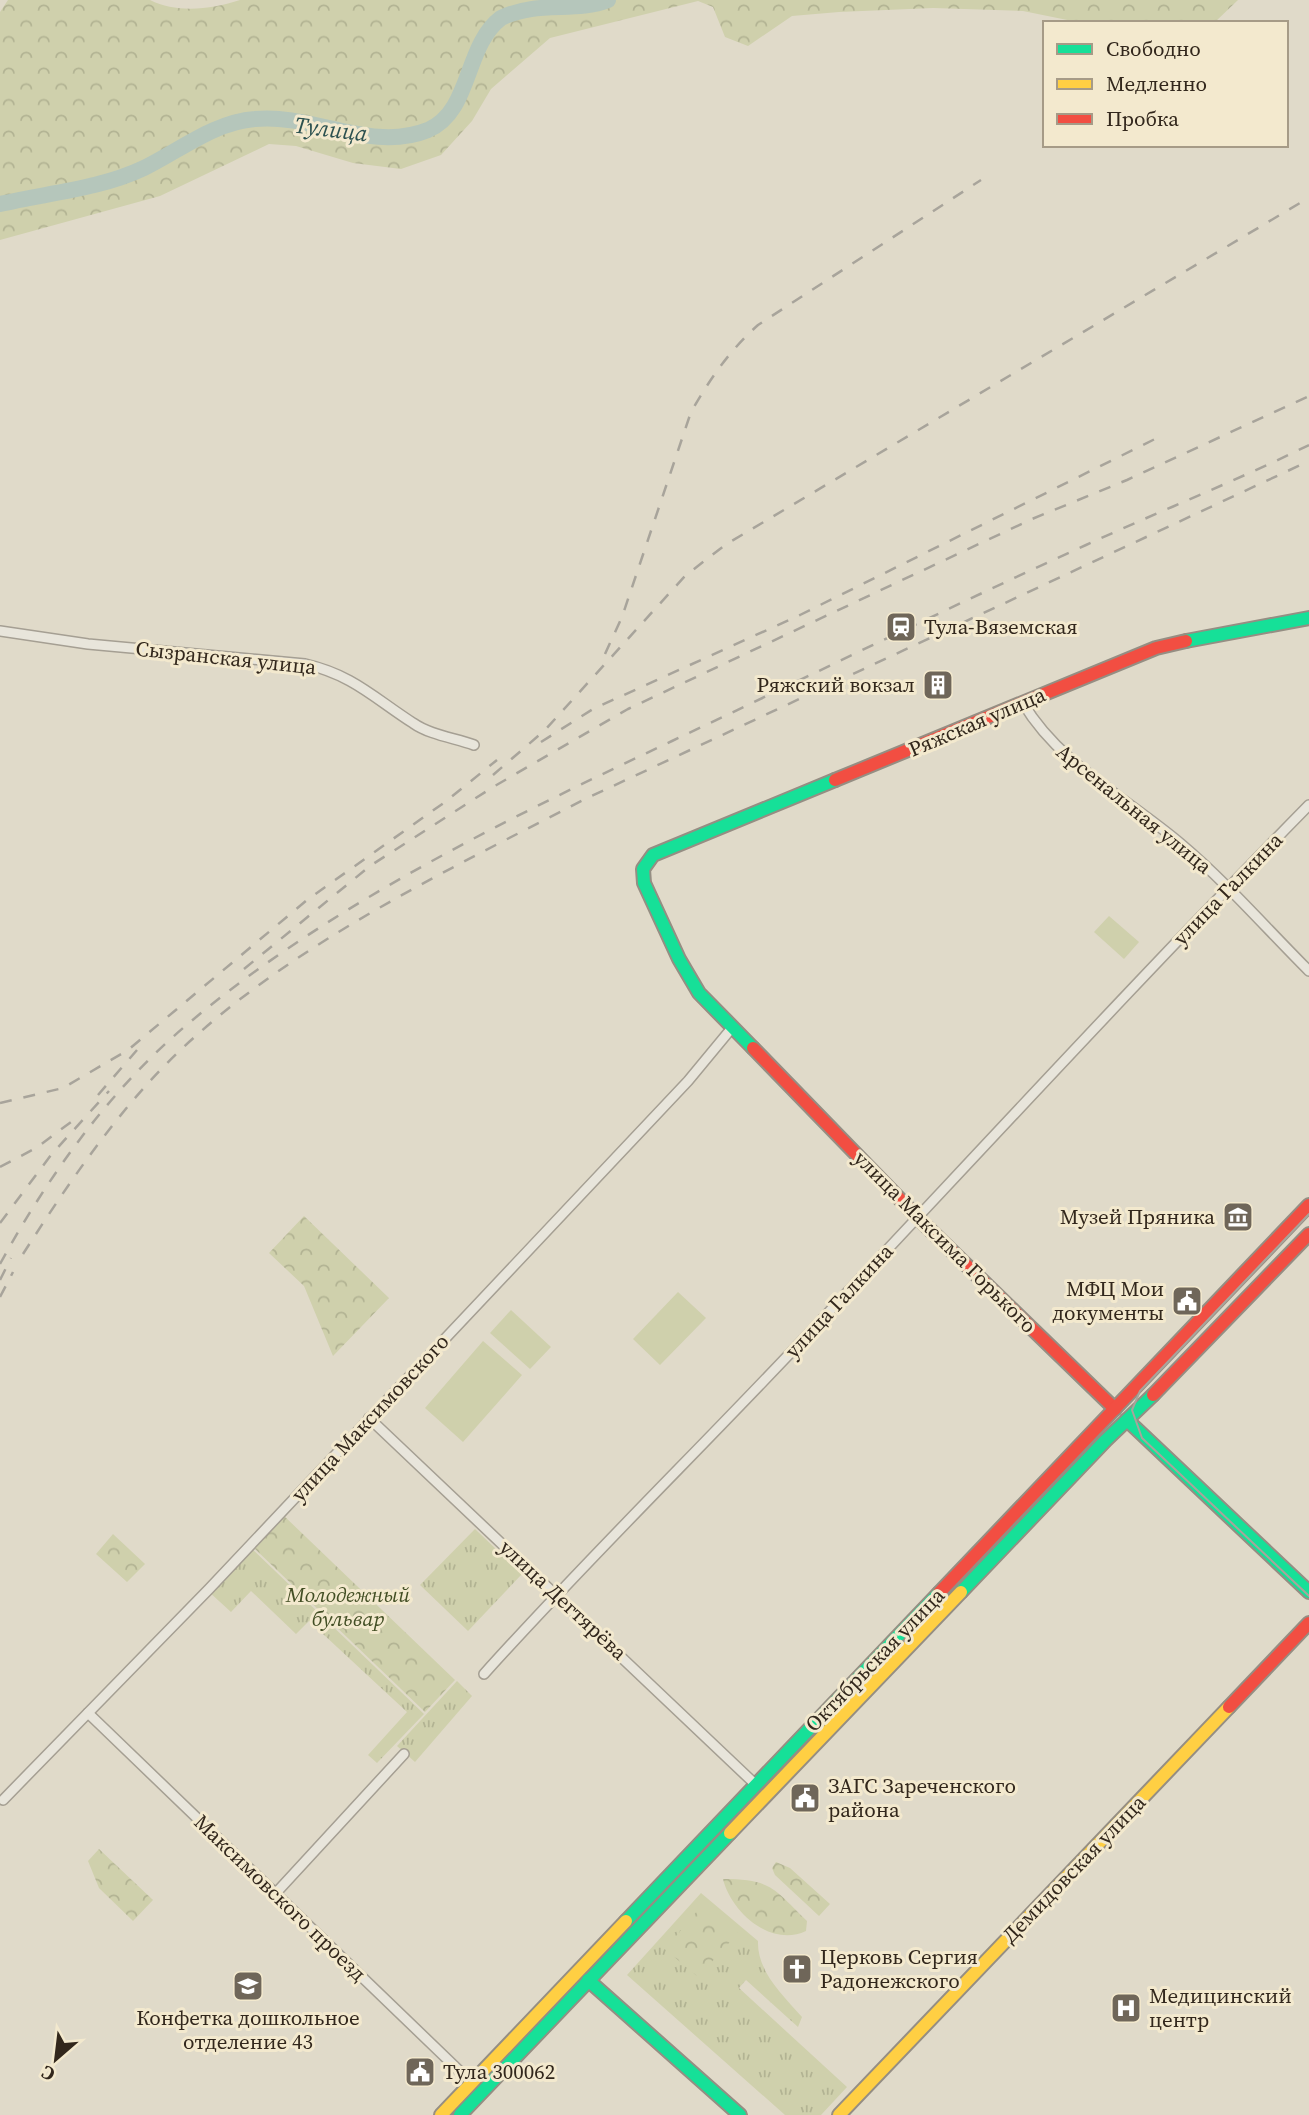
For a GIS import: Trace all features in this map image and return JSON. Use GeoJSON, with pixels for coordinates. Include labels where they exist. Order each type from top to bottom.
{"type":"FeatureCollection","features":[{"type":"Feature","properties":{"kind":"main road","name":"Ряжская улица"},"geometry":{"type":"LineString","coordinates":[[653,855],[1023,703],[1106,666],[1180,640],[1309,618]]}},
{"type":"Feature","properties":{"kind":"main road","name":"улица Максима Горького"},"geometry":{"type":"LineString","coordinates":[[653,855],[643,869],[644,883],[691,982],[731,1029],[1115,1409],[1309,1592]]}},
{"type":"Feature","properties":{"kind":"main road","name":"Октябрьская улица"},"geometry":{"type":"LineString","coordinates":[[601,1957],[755,1784],[1309,1205]]}},
{"type":"Feature","properties":{"kind":"main road","name":"Октябрьская улица"},"geometry":{"type":"LineString","coordinates":[[460,2115],[601,1957],[1127,1420],[1178,1372],[1309,1234]]}},
{"type":"Feature","properties":{"kind":"main road","name":"Демидовская улица"},"geometry":{"type":"LineString","coordinates":[[839,2115],[1309,1623]]}},
{"type":"Feature","properties":{"kind":"main road","name":"Октябрьская улица"},"geometry":{"type":"LineString","coordinates":[[441,2115],[584,1975]]}},
{"type":"Feature","properties":{"kind":"main road"},"geometry":{"type":"LineString","coordinates":[[584,1975],[740,2115]]}},
{"type":"Feature","properties":{"kind":"street","name":"Сызранская улица"},"geometry":{"type":"LineString","coordinates":[[0,631],[88,644],[305,664],[332,670],[357,682],[413,723],[474,745]]}},
{"type":"Feature","properties":{"kind":"street","name":"Арсенальная улица"},"geometry":{"type":"LineString","coordinates":[[1023,703],[1037,727],[1056,748],[1130,803],[1229,886],[1308,969]]}},
{"type":"Feature","properties":{"kind":"street","name":"улица Галкина"},"geometry":{"type":"LineString","coordinates":[[484,1674],[556,1593],[660,1489],[1229,886],[1309,805]]}},
{"type":"Feature","properties":{"kind":"street","name":"улица Максимовского"},"geometry":{"type":"LineString","coordinates":[[3,1800],[688,1081],[731,1029]]}},
{"type":"Feature","properties":{"kind":"street","name":"улица Дегтярёва"},"geometry":{"type":"LineString","coordinates":[[369,1418],[755,1784]]}},
{"type":"Feature","properties":{"kind":"street","name":"Максимовского проезд"},"geometry":{"type":"LineString","coordinates":[[88,1713],[472,2083]]}},
{"type":"Feature","properties":{"kind":"street"},"geometry":{"type":"LineString","coordinates":[[275,1894],[404,1754]]}},
{"type":"Feature","properties":{"kind":"green space"},"geometry":{"type":"Polygon","coordinates":[[[8,0],[150,0],[172,7],[195,9],[240,0],[1238,0],[1216,21],[1072,21],[1023,11],[933,8],[792,16],[748,46],[725,37],[713,7],[698,1],[550,38],[491,89],[472,121],[441,155],[401,169],[353,163],[296,146],[269,144],[160,196],[0,240],[0,12],[8,0]]]}},
{"type":"Feature","properties":{"kind":"green space"},"geometry":{"type":"Polygon","coordinates":[[[1109,916],[1139,942],[1124,959],[1094,932],[1109,916]]]}},
{"type":"Feature","properties":{"kind":"green space"},"geometry":{"type":"Polygon","coordinates":[[[304,1216],[389,1298],[333,1356],[304,1286],[269,1253],[304,1216]]]}},
{"type":"Feature","properties":{"kind":"green space"},"geometry":{"type":"Polygon","coordinates":[[[678,1292],[706,1318],[660,1365],[633,1339],[678,1292]]]}},
{"type":"Feature","properties":{"kind":"green space"},"geometry":{"type":"Polygon","coordinates":[[[511,1310],[551,1347],[530,1369],[490,1333],[511,1310]]]}},
{"type":"Feature","properties":{"kind":"green space"},"geometry":{"type":"Polygon","coordinates":[[[483,1341],[522,1375],[463,1442],[425,1408],[483,1341]]]}},
{"type":"Feature","properties":{"kind":"green space","name":"Молодежный бульвар"},"geometry":{"type":"Polygon","coordinates":[[[282,1514],[455,1680],[425,1712],[252,1546],[282,1514]]]}},
{"type":"Feature","properties":{"kind":"green space"},"geometry":{"type":"Polygon","coordinates":[[[475,1529],[522,1574],[468,1631],[420,1585],[475,1529]]]}},
{"type":"Feature","properties":{"kind":"green space"},"geometry":{"type":"Polygon","coordinates":[[[113,1534],[145,1564],[127,1582],[96,1554],[113,1534]]]}},
{"type":"Feature","properties":{"kind":"green space"},"geometry":{"type":"Polygon","coordinates":[[[250,1547],[424,1714],[377,1763],[368,1755],[407,1712],[309,1621],[296,1634],[251,1591],[231,1612],[208,1591],[250,1547]]]}},
{"type":"Feature","properties":{"kind":"green space"},"geometry":{"type":"Polygon","coordinates":[[[457,1681],[472,1696],[415,1762],[397,1746],[457,1681]]]}},
{"type":"Feature","properties":{"kind":"green space"},"geometry":{"type":"Polygon","coordinates":[[[99,1849],[153,1900],[133,1921],[99,1888],[88,1861],[99,1849]]]}},
{"type":"Feature","properties":{"kind":"green space"},"geometry":{"type":"Polygon","coordinates":[[[776,1862],[790,1868],[830,1904],[819,1916],[775,1875],[772,1868],[776,1862]]]}},
{"type":"Feature","properties":{"kind":"green space"},"geometry":{"type":"Polygon","coordinates":[[[723,1879],[752,1881],[771,1888],[807,1921],[806,1931],[779,1935],[754,1924],[734,1903],[723,1879]]]}},
{"type":"Feature","properties":{"kind":"green space"},"geometry":{"type":"Polygon","coordinates":[[[701,1893],[758,1941],[766,1973],[802,2017],[798,2027],[746,1980],[739,1988],[847,2087],[821,2115],[785,2115],[627,1975],[701,1893]]]}},
{"type":"Feature","properties":{"kind":"green space"},"geometry":{"type":"Polygon","coordinates":[[[703,1904],[738,1933],[698,1977],[665,1949],[703,1904]]]}},
{"type":"Feature","properties":{"kind":"waterway","name":"Тулица"},"geometry":{"type":"LineString","coordinates":[[0,204],[110,181],[144,168],[211,131],[240,121],[298,121],[385,137],[407,136],[428,130],[442,121],[453,108],[480,45],[489,30],[501,18],[529,9],[583,6],[608,0]]}},
{"type":"Feature","properties":{"kind":"tram line"},"geometry":{"type":"LineString","coordinates":[[1309,1214],[1140,1391],[1132,1410],[1142,1438],[1309,1596]]}},
{"type":"Feature","properties":{"kind":"railway"},"geometry":{"type":"LineString","coordinates":[[605,654],[622,617],[691,412],[729,355],[758,325],[981,180]]}},
{"type":"Feature","properties":{"kind":"railway"},"geometry":{"type":"LineString","coordinates":[[493,775],[545,730],[685,576],[725,545],[1300,203]]}},
{"type":"Feature","properties":{"kind":"railway"},"geometry":{"type":"LineString","coordinates":[[244,969],[370,866],[493,787],[628,709],[1032,519],[1127,480],[1309,396]]}},
{"type":"Feature","properties":{"kind":"railway"},"geometry":{"type":"LineString","coordinates":[[541,742],[593,709],[800,615],[1159,437]]}},
{"type":"Feature","properties":{"kind":"railway"},"geometry":{"type":"LineString","coordinates":[[0,1264],[60,1166],[108,1105],[160,1048],[243,980],[360,902],[547,801],[1034,569],[1309,445]]}},
{"type":"Feature","properties":{"kind":"railway"},"geometry":{"type":"LineString","coordinates":[[23,1254],[103,1138],[172,1058],[241,999],[334,935],[433,878],[583,800],[1309,461]]}},
{"type":"Feature","properties":{"kind":"railway"},"geometry":{"type":"LineString","coordinates":[[0,1103],[63,1088],[128,1050],[307,900],[445,802],[497,760]]}},
{"type":"Feature","properties":{"kind":"railway"},"geometry":{"type":"LineString","coordinates":[[98,1095],[137,1050]]}},
{"type":"Feature","properties":{"kind":"railway"},"geometry":{"type":"LineString","coordinates":[[0,1223],[51,1155],[109,1091]]}},
{"type":"Feature","properties":{"kind":"railway"},"geometry":{"type":"LineString","coordinates":[[0,1167],[36,1148],[71,1122]]}},
{"type":"Feature","properties":{"kind":"railway"},"geometry":{"type":"LineString","coordinates":[[0,1280],[11,1258]]}},
{"type":"Feature","properties":{"kind":"railway"},"geometry":{"type":"LineString","coordinates":[[0,1297],[13,1272]]}},
{"type":"Feature","properties":{"kind":"traffic: fast"},"geometry":{"type":"LineString","coordinates":[[1186,641],[1309,618]]}},
{"type":"Feature","properties":{"kind":"traffic: fast"},"geometry":{"type":"LineString","coordinates":[[753,1048],[699,993],[679,959],[644,883],[643,869],[653,855],[835,780]]}},
{"type":"Feature","properties":{"kind":"traffic: fast"},"geometry":{"type":"LineString","coordinates":[[961,1592],[1106,1440],[1153,1395]]}},
{"type":"Feature","properties":{"kind":"traffic: fast"},"geometry":{"type":"LineString","coordinates":[[1127,1420],[1309,1592]]}},
{"type":"Feature","properties":{"kind":"traffic: fast"},"geometry":{"type":"LineString","coordinates":[[626,1921],[939,1593]]}},
{"type":"Feature","properties":{"kind":"traffic: fast"},"geometry":{"type":"LineString","coordinates":[[460,2115],[730,1833]]}},
{"type":"Feature","properties":{"kind":"traffic: fast"},"geometry":{"type":"LineString","coordinates":[[588,1980],[740,2115]]}},
{"type":"Feature","properties":{"kind":"traffic: slow"},"geometry":{"type":"LineString","coordinates":[[730,1833],[961,1592]]}},
{"type":"Feature","properties":{"kind":"traffic: slow"},"geometry":{"type":"LineString","coordinates":[[839,2115],[1229,1707]]}},
{"type":"Feature","properties":{"kind":"traffic: slow"},"geometry":{"type":"LineString","coordinates":[[441,2115],[626,1921]]}},
{"type":"Feature","properties":{"kind":"traffic: jam"},"geometry":{"type":"LineString","coordinates":[[835,780],[1156,648],[1186,641]]}},
{"type":"Feature","properties":{"kind":"traffic: jam"},"geometry":{"type":"LineString","coordinates":[[753,1048],[924,1224],[1115,1409]]}},
{"type":"Feature","properties":{"kind":"traffic: jam"},"geometry":{"type":"LineString","coordinates":[[939,1593],[1309,1205]]}},
{"type":"Feature","properties":{"kind":"traffic: jam"},"geometry":{"type":"LineString","coordinates":[[1153,1395],[1309,1234]]}},
{"type":"Feature","properties":{"kind":"traffic: jam"},"geometry":{"type":"LineString","coordinates":[[1229,1707],[1309,1623]]}},
{"type":"Feature","properties":{"kind":"place","name":"Тула-Вяземская"},"geometry":{"type":"Point","coordinates":[901,627]}},
{"type":"Feature","properties":{"kind":"place","name":"Ряжский вокзал"},"geometry":{"type":"Point","coordinates":[938,685]}},
{"type":"Feature","properties":{"kind":"place","name":"Музей Пряника"},"geometry":{"type":"Point","coordinates":[1238,1217]}},
{"type":"Feature","properties":{"kind":"place","name":"МФЦ Мои документы"},"geometry":{"type":"Point","coordinates":[1187,1301]}},
{"type":"Feature","properties":{"kind":"place","name":"ЗАГС Зареченского района"},"geometry":{"type":"Point","coordinates":[805,1798]}},
{"type":"Feature","properties":{"kind":"place","name":"Церковь Сергия Радонежского"},"geometry":{"type":"Point","coordinates":[797,1969]}},
{"type":"Feature","properties":{"kind":"place","name":"Конфетка дошкольное отделение 43"},"geometry":{"type":"Point","coordinates":[248,1986]}},
{"type":"Feature","properties":{"kind":"place","name":"Медицинский центр"},"geometry":{"type":"Point","coordinates":[1126,2008]}},
{"type":"Feature","properties":{"kind":"place","name":"Тула 300062"},"geometry":{"type":"Point","coordinates":[420,2072]}}]}
